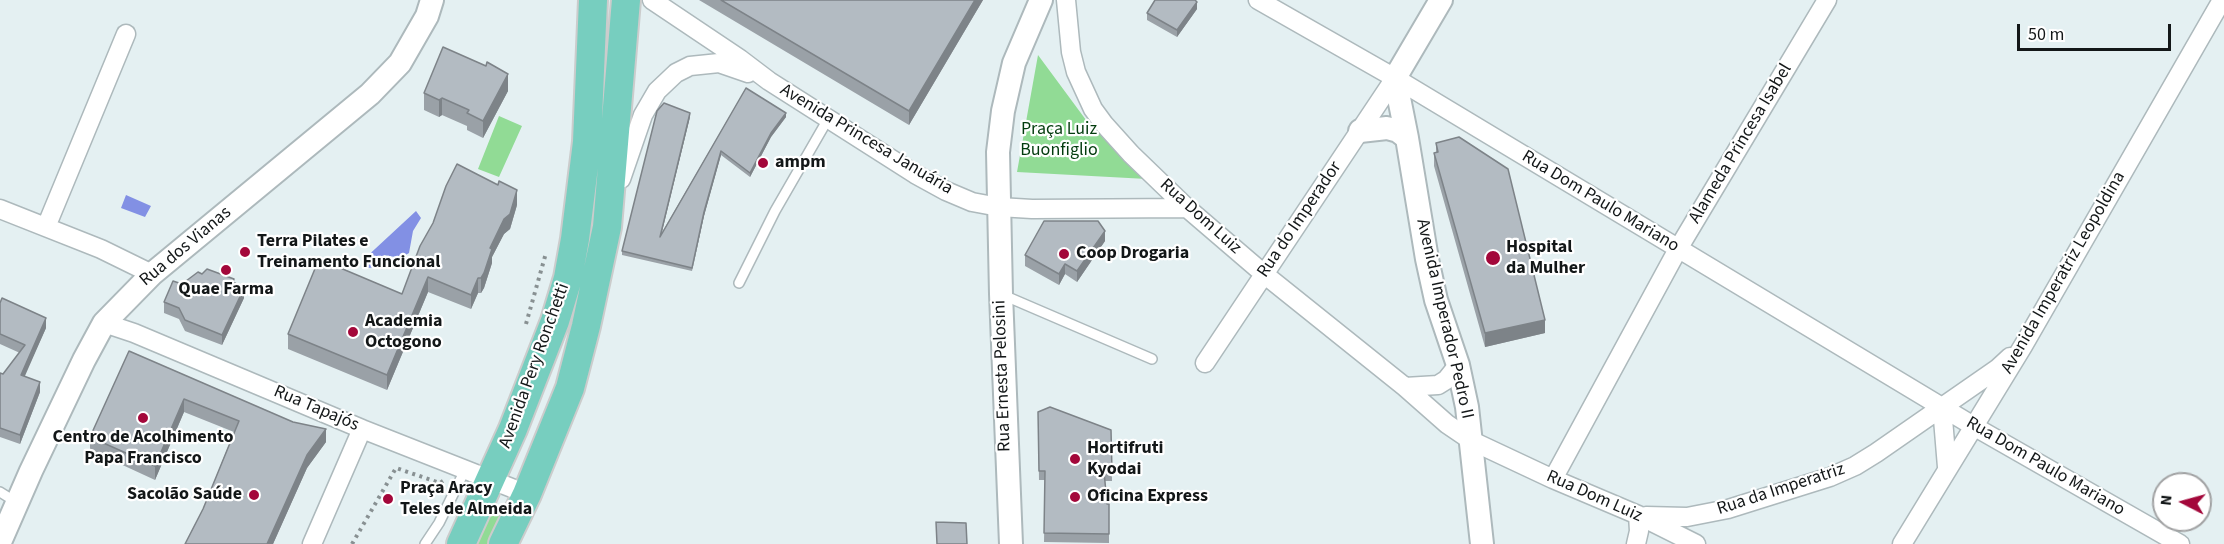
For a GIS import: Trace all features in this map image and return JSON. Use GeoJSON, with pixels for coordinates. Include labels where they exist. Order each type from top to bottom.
{"type":"FeatureCollection","features":[{"type":"Feature","properties":{"kind":"main road","name":"Avenida Pery Ronchetti"},"geometry":{"type":"LineString","coordinates":[[461,544],[491,480],[555,321],[568,278],[587,142],[593,0]]}},
{"type":"Feature","properties":{"kind":"main road","name":"Avenida Pery Ronchetti"},"geometry":{"type":"LineString","coordinates":[[503,544],[527,494],[570,388],[607,227],[626,0]]}},
{"type":"Feature","properties":{"kind":"street","name":"Rua dos Vianas"},"geometry":{"type":"LineString","coordinates":[[0,542],[8,497],[104,323],[152,274],[370,94],[400,63],[422,25],[432,0]]}},
{"type":"Feature","properties":{"kind":"street","name":"Avenida Princesa Januária"},"geometry":{"type":"LineString","coordinates":[[652,0],[769,81],[915,174],[972,202],[999,207],[1032,209],[1187,208]]}},
{"type":"Feature","properties":{"kind":"street","name":"Rua Ernesta Pelosini"},"geometry":{"type":"LineString","coordinates":[[1011,544],[998,152],[1003,111],[1014,63],[1041,0]]}},
{"type":"Feature","properties":{"kind":"street","name":"Rua Dom Luiz"},"geometry":{"type":"LineString","coordinates":[[1066,0],[1071,52],[1085,96],[1104,124],[1187,208],[1447,424],[1472,441],[1552,479],[1638,515],[1695,544]]}},
{"type":"Feature","properties":{"kind":"street","name":"Rua Dom Paulo Mariano"},"geometry":{"type":"LineString","coordinates":[[1258,0],[1395,78],[1975,427],[2180,544]]}},
{"type":"Feature","properties":{"kind":"street"},"geometry":{"type":"LineString","coordinates":[[1395,78],[1441,0]]}},
{"type":"Feature","properties":{"kind":"street","name":"Alameda Princesa Isabel"},"geometry":{"type":"LineString","coordinates":[[1552,479],[1678,249],[1827,0]]}},
{"type":"Feature","properties":{"kind":"street","name":"Avenida Imperatriz Leopoldina"},"geometry":{"type":"LineString","coordinates":[[1902,544],[1947,467],[1975,427],[2222,0]]}},
{"type":"Feature","properties":{"kind":"street"},"geometry":{"type":"LineString","coordinates":[[46,227],[126,34]]}},
{"type":"Feature","properties":{"kind":"street","name":"Avenida Princesa Januária"},"geometry":{"type":"LineString","coordinates":[[607,227],[628,155],[643,115],[657,92],[676,73],[690,66],[719,63],[769,81]]}},
{"type":"Feature","properties":{"kind":"street","name":"Rua do Imperador"},"geometry":{"type":"LineString","coordinates":[[1205,363],[1395,78]]}},
{"type":"Feature","properties":{"kind":"street","name":"Avenida Imperador Pedro II"},"geometry":{"type":"LineString","coordinates":[[1395,78],[1426,259],[1436,300],[1458,365],[1467,407],[1482,544]]}},
{"type":"Feature","properties":{"kind":"street"},"geometry":{"type":"LineString","coordinates":[[1360,131],[1387,128],[1407,138]]}},
{"type":"Feature","properties":{"kind":"street"},"geometry":{"type":"LineString","coordinates":[[0,208],[101,249],[152,274]]}},
{"type":"Feature","properties":{"kind":"street","name":"Rua Tapajós"},"geometry":{"type":"LineString","coordinates":[[104,323],[134,333],[362,429],[527,494]]}},
{"type":"Feature","properties":{"kind":"street","name":"Rua da Imperatriz"},"geometry":{"type":"LineString","coordinates":[[1638,515],[1687,516],[1728,509],[1830,477],[1855,466],[1997,369],[2022,346]]}},
{"type":"Feature","properties":{"kind":"street"},"geometry":{"type":"LineString","coordinates":[[1405,387],[1438,385],[1446,380],[1458,365]]}},
{"type":"Feature","properties":{"kind":"street","name":"Rua Dom Paulo Mariano"},"geometry":{"type":"LineString","coordinates":[[1942,407],[1947,467]]}},
{"type":"Feature","properties":{"kind":"street"},"geometry":{"type":"LineString","coordinates":[[312,544],[362,429]]}},
{"type":"Feature","properties":{"kind":"street"},"geometry":{"type":"LineString","coordinates":[[1636,544],[1639,531],[1638,515]]}},
{"type":"Feature","properties":{"kind":"lane"},"geometry":{"type":"LineString","coordinates":[[739,283],[775,211],[828,118]]}},
{"type":"Feature","properties":{"kind":"lane"},"geometry":{"type":"LineString","coordinates":[[1001,294],[1152,359]]}},
{"type":"Feature","properties":{"kind":"lane"},"geometry":{"type":"LineString","coordinates":[[425,544],[439,523],[461,468]]}},
{"type":"Feature","properties":{"kind":"path"},"geometry":{"type":"LineString","coordinates":[[523,332],[548,243]]}},
{"type":"Feature","properties":{"kind":"path"},"geometry":{"type":"LineString","coordinates":[[352,544],[396,468],[441,483],[461,468]]}},
{"type":"Feature","properties":{"kind":"green space","name":"Praça Luiz Buonfiglio"},"geometry":{"type":"Polygon","coordinates":[[[1038,55],[1086,120],[1147,179],[1017,172],[1038,55]]]}},
{"type":"Feature","properties":{"kind":"green space"},"geometry":{"type":"Polygon","coordinates":[[[499,116],[522,126],[499,177],[478,169],[499,116]]]}},
{"type":"Feature","properties":{"kind":"green space"},"geometry":{"type":"Polygon","coordinates":[[[491,508],[504,516],[489,544],[472,544],[491,508]]]}},
{"type":"Feature","properties":{"kind":"water"},"geometry":{"type":"Polygon","coordinates":[[[126,195],[151,206],[145,217],[121,208],[126,195]]]}},
{"type":"Feature","properties":{"kind":"water"},"geometry":{"type":"Polygon","coordinates":[[[416,211],[421,218],[413,231],[409,253],[395,257],[384,255],[378,267],[368,268],[362,261],[416,211]]]}},
{"type":"Feature","properties":{"kind":"building"},"geometry":{"type":"Polygon","coordinates":[[[721,0],[975,0],[909,111],[721,0]]]}},
{"type":"Feature","properties":{"kind":"building"},"geometry":{"type":"Polygon","coordinates":[[[1155,0],[1195,0],[1197,2],[1177,30],[1147,13],[1155,0]]]}},
{"type":"Feature","properties":{"kind":"building"},"geometry":{"type":"Polygon","coordinates":[[[443,47],[486,66],[487,62],[508,74],[483,121],[467,113],[469,110],[424,93],[443,47]]]}},
{"type":"Feature","properties":{"kind":"building"},"geometry":{"type":"Polygon","coordinates":[[[746,88],[786,113],[771,133],[750,173],[721,151],[704,212],[692,268],[622,251],[657,111],[664,103],[690,113],[660,237],[746,88]]]}},
{"type":"Feature","properties":{"kind":"building","name":"Hospital da Mulher"},"geometry":{"type":"Polygon","coordinates":[[[1459,137],[1508,169],[1545,320],[1485,333],[1434,153],[1438,152],[1436,143],[1459,137]]]}},
{"type":"Feature","properties":{"kind":"building"},"geometry":{"type":"Polygon","coordinates":[[[457,164],[498,185],[499,181],[517,190],[510,214],[504,219],[490,248],[492,249],[484,273],[481,278],[478,278],[471,295],[428,277],[387,375],[288,334],[319,259],[402,294],[420,246],[433,223],[446,186],[457,164]]]}},
{"type":"Feature","properties":{"kind":"building","name":"Coop Drogaria"},"geometry":{"type":"Polygon","coordinates":[[[1044,221],[1098,221],[1105,231],[1077,271],[1065,264],[1059,274],[1025,255],[1044,221]]]}},
{"type":"Feature","properties":{"kind":"building"},"geometry":{"type":"Polygon","coordinates":[[[207,269],[234,279],[233,282],[244,288],[222,335],[185,320],[179,308],[164,302],[173,281],[182,284],[198,272],[202,274],[207,269]]]}},
{"type":"Feature","properties":{"kind":"building"},"geometry":{"type":"Polygon","coordinates":[[[2,298],[46,318],[21,375],[40,382],[20,435],[0,428],[0,373],[3,374],[25,345],[0,334],[2,298]]]}},
{"type":"Feature","properties":{"kind":"building"},"geometry":{"type":"Polygon","coordinates":[[[129,351],[293,422],[326,429],[307,455],[267,544],[185,544],[203,509],[239,421],[184,399],[155,466],[90,437],[129,351]]]}},
{"type":"Feature","properties":{"kind":"building"},"geometry":{"type":"Polygon","coordinates":[[[1050,407],[1111,430],[1112,472],[1104,471],[1107,504],[1109,504],[1109,534],[1044,533],[1045,471],[1039,471],[1038,412],[1050,407]]]}},
{"type":"Feature","properties":{"kind":"building"},"geometry":{"type":"Polygon","coordinates":[[[936,522],[966,523],[967,544],[937,544],[936,522]]]}},
{"type":"Feature","properties":{"kind":"place","name":"ampm"},"geometry":{"type":"Point","coordinates":[763,163]}},
{"type":"Feature","properties":{"kind":"place","name":"Terra Pilates e Treinamento Funcional"},"geometry":{"type":"Point","coordinates":[245,252]}},
{"type":"Feature","properties":{"kind":"place","name":"Coop Drogaria"},"geometry":{"type":"Point","coordinates":[1064,254]}},
{"type":"Feature","properties":{"kind":"place","name":"Hospital da Mulher"},"geometry":{"type":"Point","coordinates":[1493,258]}},
{"type":"Feature","properties":{"kind":"place","name":"Quae Farma"},"geometry":{"type":"Point","coordinates":[226,270]}},
{"type":"Feature","properties":{"kind":"place","name":"Academia Octogono"},"geometry":{"type":"Point","coordinates":[353,332]}},
{"type":"Feature","properties":{"kind":"place","name":"Centro de Acolhimento Papa Francisco"},"geometry":{"type":"Point","coordinates":[143,418]}},
{"type":"Feature","properties":{"kind":"place","name":"Hortifruti Kyodai"},"geometry":{"type":"Point","coordinates":[1075,459]}},
{"type":"Feature","properties":{"kind":"place","name":"Sacolão Saúde"},"geometry":{"type":"Point","coordinates":[254,495]}},
{"type":"Feature","properties":{"kind":"place","name":"Oficina Express"},"geometry":{"type":"Point","coordinates":[1075,497]}},
{"type":"Feature","properties":{"kind":"place","name":"Praça Aracy Teles de Almeida"},"geometry":{"type":"Point","coordinates":[388,499]}}]}
